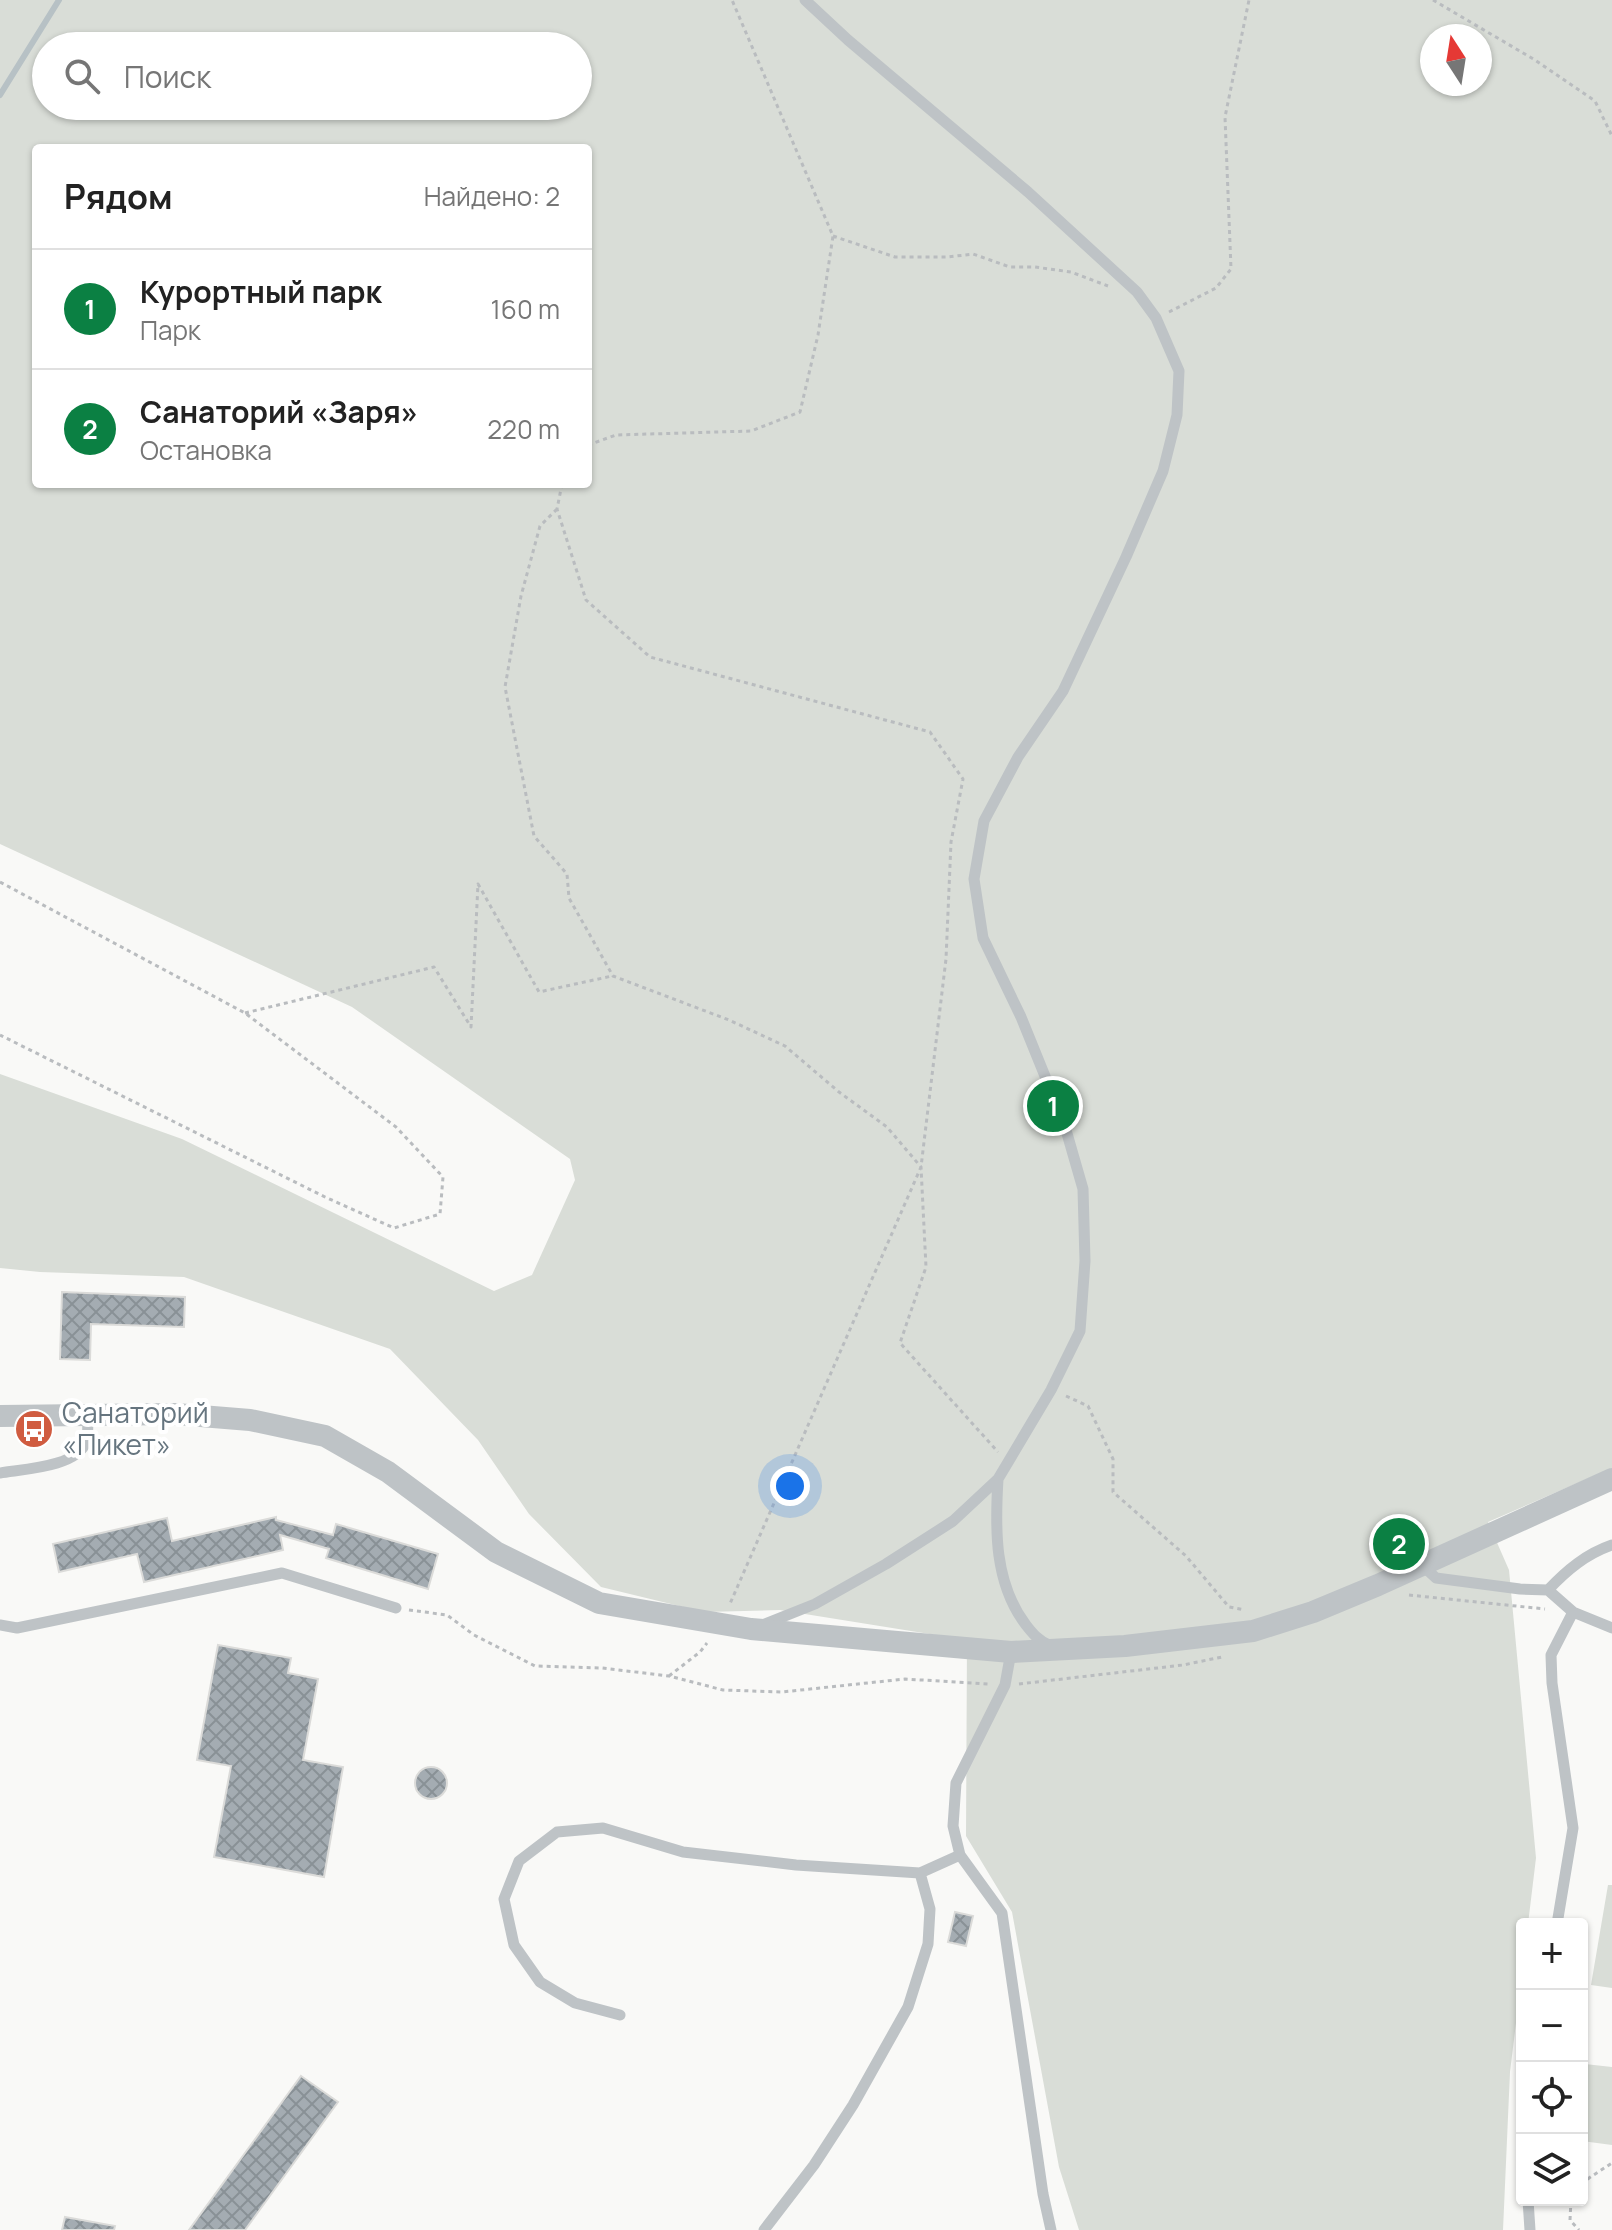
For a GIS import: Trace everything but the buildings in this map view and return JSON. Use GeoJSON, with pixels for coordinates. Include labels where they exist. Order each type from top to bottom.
{"type":"FeatureCollection","features":[{"type":"Feature","properties":{"kind":"street"},"geometry":{"type":"LineString","coordinates":[[0,1416],[176,1414],[250,1420],[325,1436],[388,1472],[496,1552],[599,1603],[751,1629],[1011,1652],[1177,1641],[1253,1631],[1313,1612],[1423,1566],[1612,1479]]}},
{"type":"Feature","properties":{"kind":"lane"},"geometry":{"type":"LineString","coordinates":[[751,1629],[815,1604],[953,1521],[998,1479],[1051,1390],[1080,1331],[1085,1261],[1083,1189],[1064,1123],[1021,1017],[983,938],[974,879],[984,821],[1018,757],[1063,691],[1163,471],[1177,415],[1179,371],[1156,318],[1137,292],[1028,192],[805,0]]}},
{"type":"Feature","properties":{"kind":"lane"},"geometry":{"type":"LineString","coordinates":[[0,1473],[56,1464],[76,1456],[86,1442],[88,1416]]}},
{"type":"Feature","properties":{"kind":"lane"},"geometry":{"type":"LineString","coordinates":[[998,1479],[996,1525],[1002,1575],[1016,1611],[1039,1641],[1061,1651]]}},
{"type":"Feature","properties":{"kind":"lane"},"geometry":{"type":"LineString","coordinates":[[1548,1590],[1568,1569],[1597,1550],[1612,1545]]}},
{"type":"Feature","properties":{"kind":"lane"},"geometry":{"type":"LineString","coordinates":[[1423,1566],[1436,1578],[1548,1590],[1573,1612],[1612,1628]]}},
{"type":"Feature","properties":{"kind":"lane"},"geometry":{"type":"LineString","coordinates":[[0,1625],[17,1628],[282,1573],[396,1608]]}},
{"type":"Feature","properties":{"kind":"lane"},"geometry":{"type":"LineString","coordinates":[[1558,1918],[1573,1828],[1552,1683],[1551,1655],[1573,1612]]}},
{"type":"Feature","properties":{"kind":"lane"},"geometry":{"type":"LineString","coordinates":[[1011,1652],[1005,1685],[956,1783],[953,1826],[960,1855],[1002,1913],[1043,2194],[1051,2230]]}},
{"type":"Feature","properties":{"kind":"lane"},"geometry":{"type":"LineString","coordinates":[[620,2015],[575,2003],[540,1982],[514,1945],[504,1899],[519,1861],[557,1832],[603,1828],[683,1852],[796,1865],[920,1873],[960,1855]]}},
{"type":"Feature","properties":{"kind":"lane"},"geometry":{"type":"LineString","coordinates":[[764,2230],[814,2165],[908,2007],[928,1944],[930,1909],[920,1873]]}},
{"type":"Feature","properties":{"kind":"lane"},"geometry":{"type":"LineString","coordinates":[[1528,2206],[1530,2230]]}},
{"type":"Feature","properties":{"kind":"path"},"geometry":{"type":"LineString","coordinates":[[592,444],[616,435],[751,431],[800,412],[818,335],[833,236],[732,0]]}},
{"type":"Feature","properties":{"kind":"path"},"geometry":{"type":"LineString","coordinates":[[1156,318],[1216,288],[1231,269],[1225,117],[1249,0]]}},
{"type":"Feature","properties":{"kind":"path"},"geometry":{"type":"LineString","coordinates":[[1433,0],[1535,60],[1595,101],[1612,136]]}},
{"type":"Feature","properties":{"kind":"path"},"geometry":{"type":"LineString","coordinates":[[833,236],[895,257],[973,254],[1010,267],[1071,272],[1116,289],[1137,292]]}},
{"type":"Feature","properties":{"kind":"path"},"geometry":{"type":"LineString","coordinates":[[561,488],[557,509],[586,600],[650,657],[930,732],[963,779],[951,842],[946,959],[921,1167],[926,1267],[900,1343],[1008,1464]]}},
{"type":"Feature","properties":{"kind":"path"},"geometry":{"type":"LineString","coordinates":[[557,509],[540,526],[521,596],[505,687],[534,836],[567,874],[569,898],[613,976]]}},
{"type":"Feature","properties":{"kind":"path"},"geometry":{"type":"LineString","coordinates":[[0,882],[245,1013],[396,1127],[443,1177],[440,1214],[394,1228],[325,1197],[0,1035]]}},
{"type":"Feature","properties":{"kind":"path"},"geometry":{"type":"LineString","coordinates":[[245,1013],[434,967],[471,1027],[478,884],[539,992],[613,976],[729,1020],[785,1046],[839,1092],[887,1127],[921,1167]]}},
{"type":"Feature","properties":{"kind":"path"},"geometry":{"type":"LineString","coordinates":[[396,1608],[447,1615],[474,1635],[535,1666],[602,1668],[669,1676],[700,1652],[721,1625],[921,1167]]}},
{"type":"Feature","properties":{"kind":"path"},"geometry":{"type":"LineString","coordinates":[[1051,1390],[1088,1406],[1113,1459],[1113,1492],[1186,1556],[1229,1607],[1251,1611]]}},
{"type":"Feature","properties":{"kind":"path"},"geometry":{"type":"LineString","coordinates":[[1409,1595],[1518,1606]]}},
{"type":"Feature","properties":{"kind":"path"},"geometry":{"type":"LineString","coordinates":[[1588,2179],[1612,2163]]}},
{"type":"Feature","properties":{"kind":"path"},"geometry":{"type":"LineString","coordinates":[[1571,2206],[1570,2220],[1579,2230]]}},
{"type":"Feature","properties":{"kind":"shaded area"},"geometry":{"type":"Polygon","coordinates":[[[0,0],[1612,0],[1612,1468],[1488,1522],[1509,1570],[1536,1858],[1529,1918],[1516,1918],[1516,2023],[1510,2072],[1503,2230],[1079,2230],[1059,2167],[1012,1912],[966,1836],[967,1640],[780,1610],[704,1612],[601,1587],[529,1514],[478,1440],[390,1349],[184,1277],[0,1268],[0,1074],[182,1139],[494,1291],[532,1275],[575,1180],[570,1159],[352,1007],[0,844],[0,0]]]}},
{"type":"Feature","properties":{"kind":"shaded area"},"geometry":{"type":"Polygon","coordinates":[[[1608,1885],[1612,1885],[1612,1988],[1591,1985],[1608,1885]]]}},
{"type":"Feature","properties":{"kind":"shaded area"},"geometry":{"type":"Polygon","coordinates":[[[1588,2064],[1612,2067],[1612,2145],[1588,2142],[1588,2064]]]}},
{"type":"Feature","properties":{"kind":"waterway"},"geometry":{"type":"LineString","coordinates":[[39,32],[59,0]]}},
{"type":"Feature","properties":{"kind":"waterway"},"geometry":{"type":"LineString","coordinates":[[0,95],[32,43]]}},
{"type":"Feature","properties":{"kind":"place","name":"Курортный парк"},"geometry":{"type":"Point","coordinates":[1053,1106]}},
{"type":"Feature","properties":{"kind":"place","name":"Санаторий «Пикет»"},"geometry":{"type":"Point","coordinates":[34,1429]}},
{"type":"Feature","properties":{"kind":"place","name":"Санаторий «Заря»"},"geometry":{"type":"Point","coordinates":[1399,1544]}}]}
